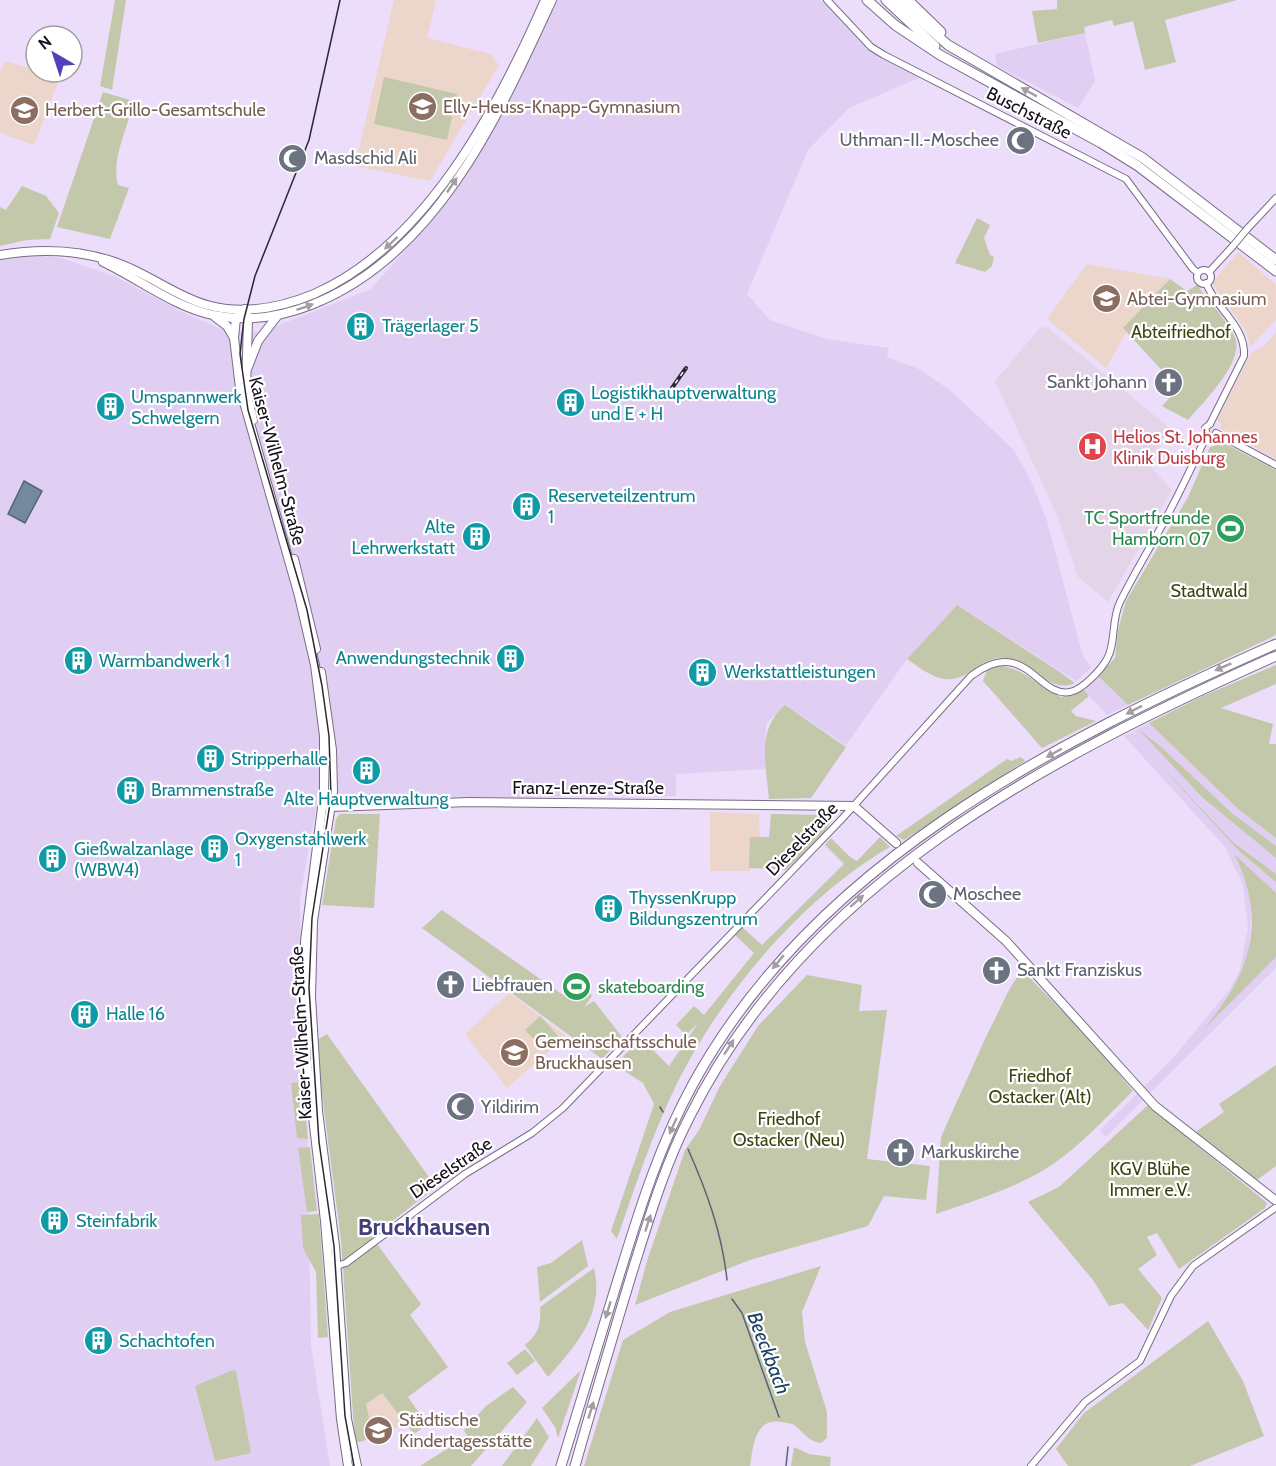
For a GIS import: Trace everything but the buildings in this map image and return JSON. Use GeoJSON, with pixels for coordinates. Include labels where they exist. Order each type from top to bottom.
{"type":"FeatureCollection","features":[{"type":"Feature","properties":{"kind":"highway"},"geometry":{"type":"LineString","coordinates":[[867,0],[911,36],[976,68],[1138,166],[1276,271]]}},
{"type":"Feature","properties":{"kind":"highway"},"geometry":{"type":"LineString","coordinates":[[886,0],[933,44],[1143,158],[1276,260]]}},
{"type":"Feature","properties":{"kind":"highway"},"geometry":{"type":"LineString","coordinates":[[897,0],[976,68]]}},
{"type":"Feature","properties":{"kind":"highway"},"geometry":{"type":"LineString","coordinates":[[908,0],[976,68]]}},
{"type":"Feature","properties":{"kind":"highway"},"geometry":{"type":"LineString","coordinates":[[561,1466],[639,1212],[659,1156],[693,1084],[747,1000],[782,957],[818,920],[893,856],[993,789],[1105,724],[1276,644]]}},
{"type":"Feature","properties":{"kind":"highway"},"geometry":{"type":"LineString","coordinates":[[575,1466],[650,1217],[670,1161],[701,1093],[747,1021],[807,947],[882,880],[968,819],[1113,734],[1171,704],[1276,657]]}},
{"type":"Feature","properties":{"kind":"main road"},"geometry":{"type":"LineString","coordinates":[[0,255],[39,250],[109,260],[194,301],[219,308],[276,307],[333,285],[373,260],[400,235],[424,207],[483,122],[521,52],[545,0]]}},
{"type":"Feature","properties":{"kind":"main road"},"geometry":{"type":"LineString","coordinates":[[88,256],[133,276],[194,310],[211,315],[248,319],[278,315],[326,300],[354,284],[386,261],[421,226],[470,158],[527,54],[552,0]]}},
{"type":"Feature","properties":{"kind":"main road"},"geometry":{"type":"LineString","coordinates":[[236,318],[245,309]]}},
{"type":"Feature","properties":{"kind":"main road","name":"Kaiser-Wilhelm-Straße"},"geometry":{"type":"LineString","coordinates":[[245,309],[248,319],[247,410]]}},
{"type":"Feature","properties":{"kind":"main road"},"geometry":{"type":"LineString","coordinates":[[211,315],[227,326],[234,338]]}},
{"type":"Feature","properties":{"kind":"main road"},"geometry":{"type":"LineString","coordinates":[[246,378],[254,350],[278,315]]}},
{"type":"Feature","properties":{"kind":"main road","name":"Kaiser-Wilhelm-Straße"},"geometry":{"type":"LineString","coordinates":[[236,318],[235,357],[247,410],[315,638],[332,750],[332,807],[313,921],[311,988],[319,1121],[347,1419],[357,1466]]}},
{"type":"Feature","properties":{"kind":"main road","name":"Kaiser-Wilhelm-Straße"},"geometry":{"type":"LineString","coordinates":[[266,474],[315,665],[325,752],[322,807],[307,919],[304,988],[308,1084],[333,1267],[341,1419],[348,1466]]}},
{"type":"Feature","properties":{"kind":"main road","name":"Franz-Lenze-Straße"},"geometry":{"type":"LineString","coordinates":[[322,807],[469,802],[854,806]]}},
{"type":"Feature","properties":{"kind":"main road"},"geometry":{"type":"LineString","coordinates":[[854,806],[896,843]]}},
{"type":"Feature","properties":{"kind":"main road"},"geometry":{"type":"LineString","coordinates":[[918,863],[1006,941],[1155,1107],[1276,1204]]}},
{"type":"Feature","properties":{"kind":"street","name":"Buschstraße"},"geometry":{"type":"LineString","coordinates":[[827,0],[871,47],[884,55],[1126,179],[1193,271],[1198,273]]}},
{"type":"Feature","properties":{"kind":"street"},"geometry":{"type":"LineString","coordinates":[[1209,272],[1276,198]]}},
{"type":"Feature","properties":{"kind":"street"},"geometry":{"type":"LineString","coordinates":[[1203,270],[1209,272],[1211,279],[1206,283],[1198,281],[1198,273],[1203,270]]}},
{"type":"Feature","properties":{"kind":"street","name":"Dieselstraße"},"geometry":{"type":"LineString","coordinates":[[333,1267],[346,1263],[465,1174],[532,1133],[563,1108],[854,806],[964,683],[986,666],[1001,662],[1012,663],[1062,692],[1072,691],[1079,687],[1097,671],[1110,653],[1113,623],[1119,603],[1161,528],[1207,435],[1205,428],[1210,424],[1244,351],[1239,332],[1206,283]]}},
{"type":"Feature","properties":{"kind":"street"},"geometry":{"type":"LineString","coordinates":[[1210,424],[1216,427],[1216,433]]}},
{"type":"Feature","properties":{"kind":"street"},"geometry":{"type":"LineString","coordinates":[[1207,435],[1213,436],[1216,433]]}},
{"type":"Feature","properties":{"kind":"street"},"geometry":{"type":"LineString","coordinates":[[1216,433],[1276,465]]}},
{"type":"Feature","properties":{"kind":"street"},"geometry":{"type":"LineString","coordinates":[[1031,1466],[1085,1402],[1140,1361],[1171,1296],[1193,1266],[1276,1204]]}},
{"type":"Feature","properties":{"kind":"shaded area","name":"Elly-Heuss-Knapp-Gymnasium"},"geometry":{"type":"Polygon","coordinates":[[[394,0],[436,0],[427,38],[490,54],[499,65],[430,181],[355,166],[394,0]]]}},
{"type":"Feature","properties":{"kind":"shaded area"},"geometry":{"type":"Polygon","coordinates":[[[557,0],[821,0],[863,45],[919,78],[849,108],[808,150],[747,294],[770,320],[827,339],[889,348],[887,357],[919,369],[950,390],[1014,450],[1032,483],[1047,521],[1082,653],[1091,668],[1076,681],[957,605],[907,659],[846,745],[785,705],[766,724],[765,769],[676,774],[676,796],[318,798],[300,897],[303,1043],[310,1110],[307,1115],[311,1345],[330,1466],[0,1466],[0,259],[19,255],[58,257],[114,276],[186,314],[226,331],[261,332],[371,289],[449,200],[535,46],[557,0]]]}},
{"type":"Feature","properties":{"kind":"shaded area"},"geometry":{"type":"Polygon","coordinates":[[[1085,33],[1095,81],[1078,108],[997,66],[995,54],[1085,33]]]}},
{"type":"Feature","properties":{"kind":"shaded area","name":"Herbert-Grillo-Gesamtschule"},"geometry":{"type":"Polygon","coordinates":[[[5,61],[24,67],[24,84],[57,84],[34,145],[0,133],[0,72],[5,61]]]}},
{"type":"Feature","properties":{"kind":"shaded area"},"geometry":{"type":"Polygon","coordinates":[[[1238,252],[1276,285],[1276,320],[1251,346],[1244,328],[1212,283],[1238,252]]]}},
{"type":"Feature","properties":{"kind":"shaded area","name":"Abtei-Gymnasium"},"geometry":{"type":"Polygon","coordinates":[[[1087,264],[1170,279],[1124,328],[1127,331],[1106,368],[1047,319],[1087,264]]]}},
{"type":"Feature","properties":{"kind":"shaded area","name":"Helios St. Johannes Klinik Duisburg"},"geometry":{"type":"Polygon","coordinates":[[[1047,327],[1171,429],[1148,464],[1172,490],[1108,602],[1078,577],[1057,515],[995,381],[1040,328],[1047,327]]]}},
{"type":"Feature","properties":{"kind":"shaded area"},"geometry":{"type":"Polygon","coordinates":[[[1276,332],[1276,459],[1221,429],[1220,422],[1217,420],[1251,353],[1264,346],[1276,332]]]}},
{"type":"Feature","properties":{"kind":"shaded area"},"geometry":{"type":"Polygon","coordinates":[[[1098,676],[1128,705],[1107,715],[1083,689],[1098,676]]]}},
{"type":"Feature","properties":{"kind":"shaded area"},"geometry":{"type":"Polygon","coordinates":[[[1149,723],[1238,809],[1276,838],[1276,846],[1247,826],[1140,730],[1203,798],[1276,858],[1276,874],[1234,843],[1185,789],[1240,852],[1276,882],[1276,893],[1235,857],[1247,884],[1251,906],[1249,950],[1233,991],[1209,1023],[1276,957],[1276,968],[1106,1137],[1100,1130],[1172,1059],[1230,989],[1240,970],[1248,928],[1243,885],[1225,847],[1124,736],[1133,732],[1137,736],[1134,731],[1149,723]]]}},
{"type":"Feature","properties":{"kind":"shaded area"},"geometry":{"type":"Polygon","coordinates":[[[710,812],[759,814],[760,837],[750,837],[750,871],[710,871],[710,812]]]}},
{"type":"Feature","properties":{"kind":"shaded area","name":"Gemeinschaftsschule Bruckhausen"},"geometry":{"type":"Polygon","coordinates":[[[509,993],[566,1036],[507,1088],[465,1034],[509,993]]]}},
{"type":"Feature","properties":{"kind":"shaded area"},"geometry":{"type":"Polygon","coordinates":[[[382,1393],[407,1423],[374,1438],[366,1404],[382,1393]]]}},
{"type":"Feature","properties":{"kind":"green space"},"geometry":{"type":"Polygon","coordinates":[[[115,0],[126,0],[112,90],[100,86],[115,0]]]}},
{"type":"Feature","properties":{"kind":"green space"},"geometry":{"type":"Polygon","coordinates":[[[1057,0],[1237,0],[1165,20],[1176,62],[1145,70],[1133,21],[1114,26],[1112,20],[1084,27],[1085,33],[1038,43],[1032,11],[1057,9],[1057,0]]]}},
{"type":"Feature","properties":{"kind":"green space"},"geometry":{"type":"Polygon","coordinates":[[[384,77],[457,94],[447,140],[374,124],[384,77]]]}},
{"type":"Feature","properties":{"kind":"green space"},"geometry":{"type":"Polygon","coordinates":[[[103,92],[133,101],[118,154],[116,175],[118,185],[129,188],[110,239],[57,227],[103,92]]]}},
{"type":"Feature","properties":{"kind":"green space"},"geometry":{"type":"Polygon","coordinates":[[[22,186],[46,196],[59,213],[50,239],[27,240],[0,246],[0,207],[6,210],[22,186]]]}},
{"type":"Feature","properties":{"kind":"green space"},"geometry":{"type":"Polygon","coordinates":[[[977,218],[990,225],[984,238],[990,255],[994,257],[992,266],[985,272],[955,263],[977,218]]]}},
{"type":"Feature","properties":{"kind":"green space","name":"Abteifriedhof"},"geometry":{"type":"Polygon","coordinates":[[[1170,279],[1187,291],[1197,285],[1235,338],[1234,358],[1228,370],[1212,393],[1188,420],[1162,406],[1179,388],[1176,375],[1166,375],[1123,328],[1170,279]]]}},
{"type":"Feature","properties":{"kind":"green space","name":"Stadtwald"},"geometry":{"type":"Polygon","coordinates":[[[1224,443],[1276,470],[1276,635],[1128,705],[1098,676],[1115,658],[1118,630],[1126,601],[1188,497],[1210,447],[1224,443]]]}},
{"type":"Feature","properties":{"kind":"green space"},"geometry":{"type":"Polygon","coordinates":[[[957,605],[1075,683],[1057,685],[1015,660],[1006,658],[996,658],[955,679],[934,676],[907,659],[957,605]]]}},
{"type":"Feature","properties":{"kind":"green space"},"geometry":{"type":"Polygon","coordinates":[[[1276,665],[1276,684],[1221,708],[1273,724],[1269,744],[1276,744],[1276,838],[1238,809],[1149,723],[1205,695],[1276,665]]]}},
{"type":"Feature","properties":{"kind":"green space"},"geometry":{"type":"Polygon","coordinates":[[[998,666],[1016,670],[1061,697],[1072,695],[1083,689],[1089,696],[1071,711],[1076,716],[1096,721],[1042,748],[983,681],[987,670],[998,666]]]}},
{"type":"Feature","properties":{"kind":"green space"},"geometry":{"type":"Polygon","coordinates":[[[785,705],[846,747],[811,798],[769,799],[765,760],[766,736],[776,715],[785,705]]]}},
{"type":"Feature","properties":{"kind":"green space"},"geometry":{"type":"Polygon","coordinates":[[[1138,729],[1160,746],[1233,814],[1276,846],[1276,858],[1203,798],[1138,729]]]}},
{"type":"Feature","properties":{"kind":"green space"},"geometry":{"type":"Polygon","coordinates":[[[1152,756],[1234,843],[1276,874],[1276,882],[1240,852],[1152,756]]]}},
{"type":"Feature","properties":{"kind":"green space"},"geometry":{"type":"Polygon","coordinates":[[[1021,757],[1025,761],[904,840],[896,836],[1007,759],[1011,761],[1021,757]]]}},
{"type":"Feature","properties":{"kind":"green space"},"geometry":{"type":"Polygon","coordinates":[[[340,814],[380,814],[374,908],[322,905],[336,819],[340,814]]]}},
{"type":"Feature","properties":{"kind":"green space"},"geometry":{"type":"Polygon","coordinates":[[[771,814],[829,815],[831,821],[822,836],[786,870],[749,868],[750,837],[769,837],[771,814]]]}},
{"type":"Feature","properties":{"kind":"green space"},"geometry":{"type":"Polygon","coordinates":[[[880,837],[890,847],[824,894],[793,923],[737,988],[712,1023],[690,1059],[664,1112],[617,1239],[611,1231],[654,1104],[643,1083],[615,1065],[641,1038],[669,1066],[698,1023],[686,1035],[676,1025],[694,1006],[704,1015],[754,953],[735,935],[742,927],[762,945],[844,864],[825,845],[831,838],[857,861],[880,837]]]}},
{"type":"Feature","properties":{"kind":"green space"},"geometry":{"type":"Polygon","coordinates":[[[1234,854],[1276,893],[1276,957],[1201,1032],[1231,991],[1242,970],[1249,948],[1252,926],[1250,903],[1245,879],[1234,854]]]}},
{"type":"Feature","properties":{"kind":"green space"},"geometry":{"type":"Polygon","coordinates":[[[442,910],[563,995],[576,979],[592,996],[584,1007],[594,1001],[622,1037],[602,1059],[422,928],[442,910]]]}},
{"type":"Feature","properties":{"kind":"green space","name":"Friedhof Ostacker (Alt)"},"geometry":{"type":"Polygon","coordinates":[[[1022,970],[1091,1040],[1133,1091],[1081,1142],[1047,1168],[1007,1188],[936,1214],[941,1137],[985,1039],[1010,988],[1022,970]]]}},
{"type":"Feature","properties":{"kind":"green space","name":"Friedhof Ostacker (Neu)"},"geometry":{"type":"Polygon","coordinates":[[[807,975],[862,985],[859,1011],[887,1010],[867,1159],[930,1166],[926,1200],[884,1196],[868,1226],[750,1260],[635,1305],[647,1261],[685,1150],[699,1130],[720,1086],[758,1026],[807,975]]]}},
{"type":"Feature","properties":{"kind":"green space"},"geometry":{"type":"Polygon","coordinates":[[[540,1016],[560,1038],[545,1051],[525,1030],[540,1016]]]}},
{"type":"Feature","properties":{"kind":"green space"},"geometry":{"type":"Polygon","coordinates":[[[327,1034],[436,1187],[372,1237],[421,1304],[410,1315],[448,1367],[408,1397],[427,1424],[414,1434],[382,1393],[366,1404],[374,1438],[355,1443],[341,1240],[315,1041],[327,1034]]]}},
{"type":"Feature","properties":{"kind":"green space"},"geometry":{"type":"Polygon","coordinates":[[[1276,1065],[1276,1166],[1257,1180],[1194,1133],[1224,1112],[1219,1104],[1276,1065]]]}},
{"type":"Feature","properties":{"kind":"green space"},"geometry":{"type":"Polygon","coordinates":[[[302,1082],[308,1139],[297,1138],[291,1083],[302,1082]]]}},
{"type":"Feature","properties":{"kind":"green space","name":"KGV Blühe Immer e.V."},"geometry":{"type":"Polygon","coordinates":[[[1148,1105],[1267,1203],[1265,1208],[1179,1269],[1157,1233],[1147,1237],[1157,1255],[1138,1269],[1162,1298],[1148,1330],[1123,1303],[1109,1306],[1093,1280],[1028,1202],[1059,1187],[1148,1105]]]}},
{"type":"Feature","properties":{"kind":"green space"},"geometry":{"type":"Polygon","coordinates":[[[310,1147],[317,1211],[307,1212],[298,1148],[310,1147]]]}},
{"type":"Feature","properties":{"kind":"green space"},"geometry":{"type":"Polygon","coordinates":[[[319,1214],[328,1337],[318,1338],[316,1272],[303,1248],[301,1215],[319,1214]]]}},
{"type":"Feature","properties":{"kind":"green space"},"geometry":{"type":"Polygon","coordinates":[[[582,1240],[588,1266],[540,1302],[537,1267],[551,1263],[582,1240]]]}},
{"type":"Feature","properties":{"kind":"green space"},"geometry":{"type":"Polygon","coordinates":[[[821,1266],[802,1312],[805,1342],[827,1412],[827,1438],[821,1443],[816,1442],[809,1439],[793,1424],[772,1422],[766,1424],[757,1435],[750,1466],[584,1466],[623,1340],[670,1312],[821,1266]]]}},
{"type":"Feature","properties":{"kind":"green space"},"geometry":{"type":"Polygon","coordinates":[[[594,1268],[596,1284],[592,1314],[578,1341],[548,1377],[525,1345],[538,1328],[540,1307],[594,1268]]]}},
{"type":"Feature","properties":{"kind":"green space"},"geometry":{"type":"Polygon","coordinates":[[[1208,1321],[1243,1381],[1264,1436],[1190,1466],[1068,1466],[1056,1449],[1084,1413],[1208,1321]]]}},
{"type":"Feature","properties":{"kind":"green space"},"geometry":{"type":"Polygon","coordinates":[[[525,1349],[535,1361],[517,1375],[507,1363],[525,1349]]]}},
{"type":"Feature","properties":{"kind":"green space"},"geometry":{"type":"Polygon","coordinates":[[[233,1370],[236,1371],[251,1453],[215,1461],[195,1386],[233,1370]]]}},
{"type":"Feature","properties":{"kind":"green space"},"geometry":{"type":"Polygon","coordinates":[[[581,1370],[558,1438],[555,1427],[542,1408],[581,1370]]]}},
{"type":"Feature","properties":{"kind":"green space"},"geometry":{"type":"Polygon","coordinates":[[[513,1387],[527,1402],[471,1466],[420,1466],[467,1436],[464,1430],[486,1406],[513,1387]]]}},
{"type":"Feature","properties":{"kind":"green space"},"geometry":{"type":"Polygon","coordinates":[[[537,1418],[549,1437],[531,1466],[502,1466],[537,1418]]]}},
{"type":"Feature","properties":{"kind":"green space"},"geometry":{"type":"Polygon","coordinates":[[[794,1447],[809,1454],[831,1457],[830,1466],[791,1466],[794,1447]]]}},
{"type":"Feature","properties":{"kind":"water"},"geometry":{"type":"Polygon","coordinates":[[[24,481],[42,491],[25,523],[8,514],[24,481]]]}},
{"type":"Feature","properties":{"kind":"waterway","name":"Beeckbach"},"geometry":{"type":"LineString","coordinates":[[660,1107],[663,1112]]}},
{"type":"Feature","properties":{"kind":"waterway","name":"Beeckbach"},"geometry":{"type":"LineString","coordinates":[[688,1149],[713,1213],[727,1280]]}},
{"type":"Feature","properties":{"kind":"waterway","name":"Beeckbach"},"geometry":{"type":"LineString","coordinates":[[732,1299],[742,1313],[779,1417]]}},
{"type":"Feature","properties":{"kind":"waterway","name":"Beeckbach"},"geometry":{"type":"LineString","coordinates":[[786,1466],[788,1447]]}},
{"type":"Feature","properties":{"kind":"tram line"},"geometry":{"type":"LineString","coordinates":[[340,0],[309,140],[255,276],[244,319],[240,354],[248,410],[307,610],[329,736],[331,797],[312,918],[309,988],[319,1142],[334,1246],[345,1416],[354,1466]]}},
{"type":"Feature","properties":{"kind":"railway"},"geometry":{"type":"LineString","coordinates":[[665,398],[686,368]]}},
{"type":"Feature","properties":{"kind":"place","name":"Elly-Heuss-Knapp-Gymnasium"},"geometry":{"type":"Point","coordinates":[422,107]}},
{"type":"Feature","properties":{"kind":"place","name":"Herbert-Grillo-Gesamtschule"},"geometry":{"type":"Point","coordinates":[24,110]}},
{"type":"Feature","properties":{"kind":"place","name":"Uthman-II.-Moschee"},"geometry":{"type":"Point","coordinates":[1020,140]}},
{"type":"Feature","properties":{"kind":"place","name":"Masdschid Ali"},"geometry":{"type":"Point","coordinates":[293,158]}},
{"type":"Feature","properties":{"kind":"place","name":"Abtei-Gymnasium"},"geometry":{"type":"Point","coordinates":[1106,299]}},
{"type":"Feature","properties":{"kind":"place","name":"Trägerlager 5"},"geometry":{"type":"Point","coordinates":[361,326]}},
{"type":"Feature","properties":{"kind":"place","name":"Sankt Johann"},"geometry":{"type":"Point","coordinates":[1168,382]}},
{"type":"Feature","properties":{"kind":"place","name":"Logistikhauptverwaltung und E + H"},"geometry":{"type":"Point","coordinates":[570,403]}},
{"type":"Feature","properties":{"kind":"place","name":"Umspannwerk Schwelgern"},"geometry":{"type":"Point","coordinates":[110,407]}},
{"type":"Feature","properties":{"kind":"place","name":"Helios St. Johannes Klinik Duisburg"},"geometry":{"type":"Point","coordinates":[1092,447]}},
{"type":"Feature","properties":{"kind":"place","name":"Reserveteilzentrum 1"},"geometry":{"type":"Point","coordinates":[527,506]}},
{"type":"Feature","properties":{"kind":"place","name":"TC Sportfreunde Hamborn 07"},"geometry":{"type":"Point","coordinates":[1231,528]}},
{"type":"Feature","properties":{"kind":"place","name":"Alte Lehrwerkstatt"},"geometry":{"type":"Point","coordinates":[476,537]}},
{"type":"Feature","properties":{"kind":"place","name":"Anwendungstechnik"},"geometry":{"type":"Point","coordinates":[511,658]}},
{"type":"Feature","properties":{"kind":"place","name":"Warmbandwerk 1"},"geometry":{"type":"Point","coordinates":[78,661]}},
{"type":"Feature","properties":{"kind":"place","name":"Werkstattleistungen"},"geometry":{"type":"Point","coordinates":[703,672]}},
{"type":"Feature","properties":{"kind":"place","name":"Stripperhalle"},"geometry":{"type":"Point","coordinates":[210,759]}},
{"type":"Feature","properties":{"kind":"place","name":"Alte Hauptverwaltung"},"geometry":{"type":"Point","coordinates":[366,770]}},
{"type":"Feature","properties":{"kind":"place","name":"Brammenstraße"},"geometry":{"type":"Point","coordinates":[130,790]}},
{"type":"Feature","properties":{"kind":"place","name":"Oxygenstahlwerk 1"},"geometry":{"type":"Point","coordinates":[214,849]}},
{"type":"Feature","properties":{"kind":"place","name":"Gießwalzanlage (WBW4)"},"geometry":{"type":"Point","coordinates":[53,859]}},
{"type":"Feature","properties":{"kind":"place","name":"Moschee"},"geometry":{"type":"Point","coordinates":[932,894]}},
{"type":"Feature","properties":{"kind":"place","name":"ThyssenKrupp Bildungszentrum"},"geometry":{"type":"Point","coordinates":[608,908]}},
{"type":"Feature","properties":{"kind":"place","name":"Sankt Franziskus"},"geometry":{"type":"Point","coordinates":[996,970]}},
{"type":"Feature","properties":{"kind":"place","name":"Liebfrauen"},"geometry":{"type":"Point","coordinates":[451,985]}},
{"type":"Feature","properties":{"kind":"place","name":"skateboarding"},"geometry":{"type":"Point","coordinates":[577,987]}},
{"type":"Feature","properties":{"kind":"place","name":"Halle 16"},"geometry":{"type":"Point","coordinates":[85,1014]}},
{"type":"Feature","properties":{"kind":"place","name":"Gemeinschaftsschule Bruckhausen"},"geometry":{"type":"Point","coordinates":[514,1052]}},
{"type":"Feature","properties":{"kind":"place","name":"Yildirim"},"geometry":{"type":"Point","coordinates":[460,1107]}},
{"type":"Feature","properties":{"kind":"place","name":"Markuskirche"},"geometry":{"type":"Point","coordinates":[900,1152]}},
{"type":"Feature","properties":{"kind":"place","name":"Steinfabrik"},"geometry":{"type":"Point","coordinates":[55,1221]}},
{"type":"Feature","properties":{"kind":"place","name":"Schachtofen"},"geometry":{"type":"Point","coordinates":[98,1341]}},
{"type":"Feature","properties":{"kind":"place","name":"Städtische Kindertagesstätte"},"geometry":{"type":"Point","coordinates":[378,1430]}},
{"type":"Feature","properties":{"kind":"district","name":"Bruckhausen"},"geometry":{"type":"Point","coordinates":[424,1226]}}]}
